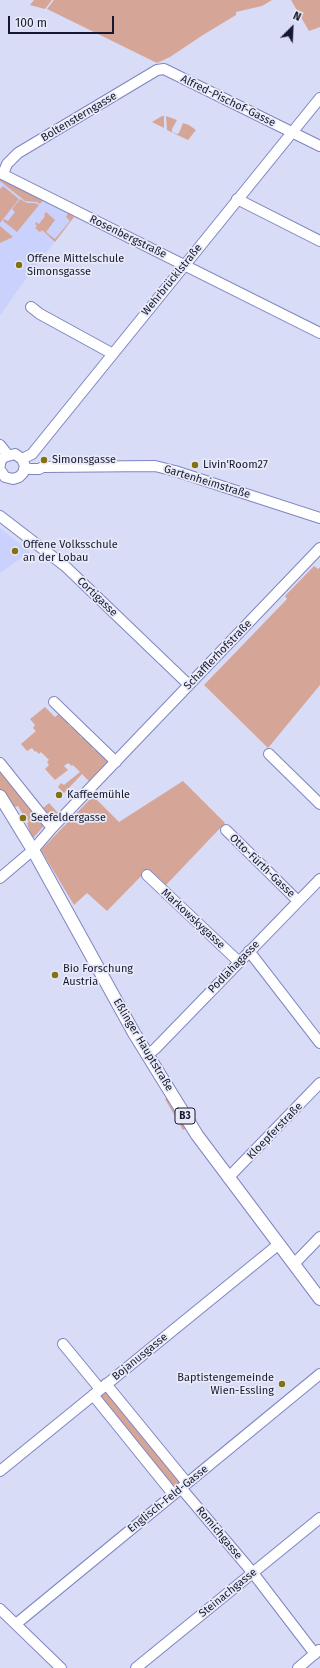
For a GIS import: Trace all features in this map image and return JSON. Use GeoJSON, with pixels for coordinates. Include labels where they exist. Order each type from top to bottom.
{"type":"FeatureCollection","features":[{"type":"Feature","properties":{"kind":"main road","name":"Eßlinger Hauptstraße"},"geometry":{"type":"LineString","coordinates":[[0,796],[33,850],[147,1055],[204,1146],[280,1244],[320,1299]]}},
{"type":"Feature","properties":{"kind":"street","name":"Alfred-Pischof-Gasse"},"geometry":{"type":"LineString","coordinates":[[164,70],[320,146]]}},
{"type":"Feature","properties":{"kind":"street","name":"Boltensterngasse"},"geometry":{"type":"LineString","coordinates":[[2,173],[7,164],[18,153],[154,71],[164,70]]}},
{"type":"Feature","properties":{"kind":"street","name":"Wehrbrücklstraße"},"geometry":{"type":"LineString","coordinates":[[23,463],[32,454],[185,266],[237,199],[320,98]]}},
{"type":"Feature","properties":{"kind":"street","name":"Rosenbergstraße"},"geometry":{"type":"LineString","coordinates":[[2,173],[320,333]]}},
{"type":"Feature","properties":{"kind":"street"},"geometry":{"type":"LineString","coordinates":[[237,199],[320,240]]}},
{"type":"Feature","properties":{"kind":"street"},"geometry":{"type":"LineString","coordinates":[[31,307],[40,314],[112,354]]}},
{"type":"Feature","properties":{"kind":"street"},"geometry":{"type":"LineString","coordinates":[[0,445],[8,455],[4,457],[0,462],[0,465]]}},
{"type":"Feature","properties":{"kind":"street","name":"Gartenheimstraße"},"geometry":{"type":"LineString","coordinates":[[8,455],[15,454],[23,463],[39,469],[43,467],[155,466],[175,471],[320,518]]}},
{"type":"Feature","properties":{"kind":"street","name":"Gartenheimstraße"},"geometry":{"type":"LineString","coordinates":[[2,477],[13,479],[19,477],[23,463]]}},
{"type":"Feature","properties":{"kind":"street","name":"Cortigasse"},"geometry":{"type":"LineString","coordinates":[[0,516],[65,566],[188,685]]}},
{"type":"Feature","properties":{"kind":"street","name":"Schafflerhofstraße"},"geometry":{"type":"LineString","coordinates":[[33,850],[52,828],[320,548]]}},
{"type":"Feature","properties":{"kind":"street"},"geometry":{"type":"LineString","coordinates":[[54,702],[116,762]]}},
{"type":"Feature","properties":{"kind":"street"},"geometry":{"type":"LineString","coordinates":[[269,754],[320,804]]}},
{"type":"Feature","properties":{"kind":"street"},"geometry":{"type":"LineString","coordinates":[[0,763],[52,828]]}},
{"type":"Feature","properties":{"kind":"street","name":"Otto-Fürth-Gasse"},"geometry":{"type":"LineString","coordinates":[[226,830],[298,901]]}},
{"type":"Feature","properties":{"kind":"street"},"geometry":{"type":"LineString","coordinates":[[0,878],[33,850]]}},
{"type":"Feature","properties":{"kind":"street","name":"Markowskygasse"},"geometry":{"type":"LineString","coordinates":[[147,875],[239,962]]}},
{"type":"Feature","properties":{"kind":"street","name":"Podlahagasse"},"geometry":{"type":"LineString","coordinates":[[147,1055],[155,1049],[320,879]]}},
{"type":"Feature","properties":{"kind":"street"},"geometry":{"type":"LineString","coordinates":[[249,951],[320,1042]]}},
{"type":"Feature","properties":{"kind":"street","name":"Kloepferstraße"},"geometry":{"type":"LineString","coordinates":[[228,1178],[320,1083]]}},
{"type":"Feature","properties":{"kind":"street"},"geometry":{"type":"LineString","coordinates":[[294,1264],[320,1237]]}},
{"type":"Feature","properties":{"kind":"street","name":"Bojanusgasse"},"geometry":{"type":"LineString","coordinates":[[0,1471],[280,1244]]}},
{"type":"Feature","properties":{"kind":"street"},"geometry":{"type":"LineString","coordinates":[[63,1344],[100,1390],[173,1494]]}},
{"type":"Feature","properties":{"kind":"street","name":"Englisch-Feld-Gasse"},"geometry":{"type":"LineString","coordinates":[[16,1624],[320,1374]]}},
{"type":"Feature","properties":{"kind":"street","name":"Romichgasse"},"geometry":{"type":"LineString","coordinates":[[100,1390],[184,1486],[318,1652]]}},
{"type":"Feature","properties":{"kind":"street","name":"Steinachgasse"},"geometry":{"type":"LineString","coordinates":[[136,1668],[320,1518]]}},
{"type":"Feature","properties":{"kind":"street"},"geometry":{"type":"LineString","coordinates":[[0,1609],[62,1668]]}},
{"type":"Feature","properties":{"kind":"street"},"geometry":{"type":"LineString","coordinates":[[298,1668],[318,1652]]}},
{"type":"Feature","properties":{"kind":"shaded area"},"geometry":{"type":"Polygon","coordinates":[[[34,0],[52,0],[45,9],[30,5],[34,0]]]}},
{"type":"Feature","properties":{"kind":"shaded area"},"geometry":{"type":"Polygon","coordinates":[[[54,0],[272,0],[262,6],[236,12],[236,15],[170,57],[157,63],[47,9],[54,0]]]}},
{"type":"Feature","properties":{"kind":"shaded area"},"geometry":{"type":"Polygon","coordinates":[[[291,0],[320,0],[320,27],[309,31],[291,0]]]}},
{"type":"Feature","properties":{"kind":"shaded area"},"geometry":{"type":"Polygon","coordinates":[[[164,116],[164,128],[152,122],[164,116]]]}},
{"type":"Feature","properties":{"kind":"shaded area"},"geometry":{"type":"Polygon","coordinates":[[[166,116],[177,120],[172,132],[177,134],[179,133],[183,123],[196,130],[188,140],[167,130],[166,116]]]}},
{"type":"Feature","properties":{"kind":"shaded area","name":"Offene Mittelschule Simonsgasse"},"geometry":{"type":"Polygon","coordinates":[[[0,179],[74,217],[19,288],[0,316],[0,179]]]}},
{"type":"Feature","properties":{"kind":"shaded area"},"geometry":{"type":"Polygon","coordinates":[[[0,179],[43,200],[40,204],[37,202],[25,201],[0,181],[0,179]]]}},
{"type":"Feature","properties":{"kind":"shaded area"},"geometry":{"type":"Polygon","coordinates":[[[3,186],[19,199],[0,223],[0,189],[3,186]]]}},
{"type":"Feature","properties":{"kind":"shaded area"},"geometry":{"type":"Polygon","coordinates":[[[20,199],[27,203],[35,203],[39,205],[17,232],[3,221],[4,219],[8,221],[15,212],[12,209],[20,199]]]}},
{"type":"Feature","properties":{"kind":"shaded area"},"geometry":{"type":"Polygon","coordinates":[[[46,212],[55,220],[46,232],[55,239],[70,221],[66,217],[68,213],[74,217],[55,242],[42,230],[40,232],[35,228],[37,226],[35,224],[36,222],[39,224],[46,212]]]}},
{"type":"Feature","properties":{"kind":"shaded area"},"geometry":{"type":"Polygon","coordinates":[[[0,226],[13,237],[0,243],[0,226]]]}},
{"type":"Feature","properties":{"kind":"shaded area","name":"Offene Volksschule an der Lobau"},"geometry":{"type":"Polygon","coordinates":[[[0,528],[30,552],[0,573],[0,528]]]}},
{"type":"Feature","properties":{"kind":"shaded area"},"geometry":{"type":"Polygon","coordinates":[[[314,566],[318,569],[320,567],[320,685],[268,748],[204,685],[287,599],[285,596],[314,566]]]}},
{"type":"Feature","properties":{"kind":"shaded area"},"geometry":{"type":"Polygon","coordinates":[[[45,707],[55,717],[61,712],[71,721],[68,724],[71,727],[74,724],[82,733],[80,736],[82,738],[85,736],[95,744],[92,748],[95,750],[98,747],[110,759],[89,781],[82,774],[64,793],[58,787],[61,783],[64,785],[80,772],[73,765],[72,766],[68,763],[64,766],[68,770],[55,780],[45,769],[49,765],[47,762],[49,760],[41,752],[39,754],[32,748],[27,751],[21,744],[36,731],[33,728],[35,725],[30,719],[45,707]]]}},
{"type":"Feature","properties":{"kind":"shaded area"},"geometry":{"type":"Polygon","coordinates":[[[0,767],[43,824],[43,827],[34,837],[31,837],[27,823],[29,822],[25,819],[18,806],[15,807],[9,803],[0,791],[0,767]]]}},
{"type":"Feature","properties":{"kind":"shaded area"},"geometry":{"type":"Polygon","coordinates":[[[183,781],[225,823],[166,885],[148,869],[107,911],[87,893],[74,905],[41,850],[93,796],[119,822],[183,781]]]}},
{"type":"Feature","properties":{"kind":"shaded area"},"geometry":{"type":"Polygon","coordinates":[[[49,803],[58,813],[52,819],[43,808],[49,803]]]}},
{"type":"Feature","properties":{"kind":"shaded area"},"geometry":{"type":"Polygon","coordinates":[[[168,1097],[169,1103],[180,1121],[182,1120],[187,1128],[183,1130],[165,1099],[168,1097]]]}},
{"type":"Feature","properties":{"kind":"shaded area"},"geometry":{"type":"Polygon","coordinates":[[[104,1390],[111,1394],[181,1481],[180,1486],[173,1490],[100,1400],[104,1390]]]}},
{"type":"Feature","properties":{"kind":"place","name":"Offene Mittelschule Simonsgasse"},"geometry":{"type":"Point","coordinates":[19,265]}},
{"type":"Feature","properties":{"kind":"place","name":"Simonsgasse"},"geometry":{"type":"Point","coordinates":[44,460]}},
{"type":"Feature","properties":{"kind":"place","name":"Livin'Room27"},"geometry":{"type":"Point","coordinates":[195,465]}},
{"type":"Feature","properties":{"kind":"place","name":"Offene Volksschule an der Lobau"},"geometry":{"type":"Point","coordinates":[15,551]}},
{"type":"Feature","properties":{"kind":"place","name":"Kaffeemühle"},"geometry":{"type":"Point","coordinates":[59,795]}},
{"type":"Feature","properties":{"kind":"place","name":"Seefeldergasse"},"geometry":{"type":"Point","coordinates":[23,818]}},
{"type":"Feature","properties":{"kind":"place","name":"Bio Forschung Austria"},"geometry":{"type":"Point","coordinates":[55,975]}},
{"type":"Feature","properties":{"kind":"place","name":"Baptistengemeinde Wien-Essling"},"geometry":{"type":"Point","coordinates":[282,1384]}}]}
